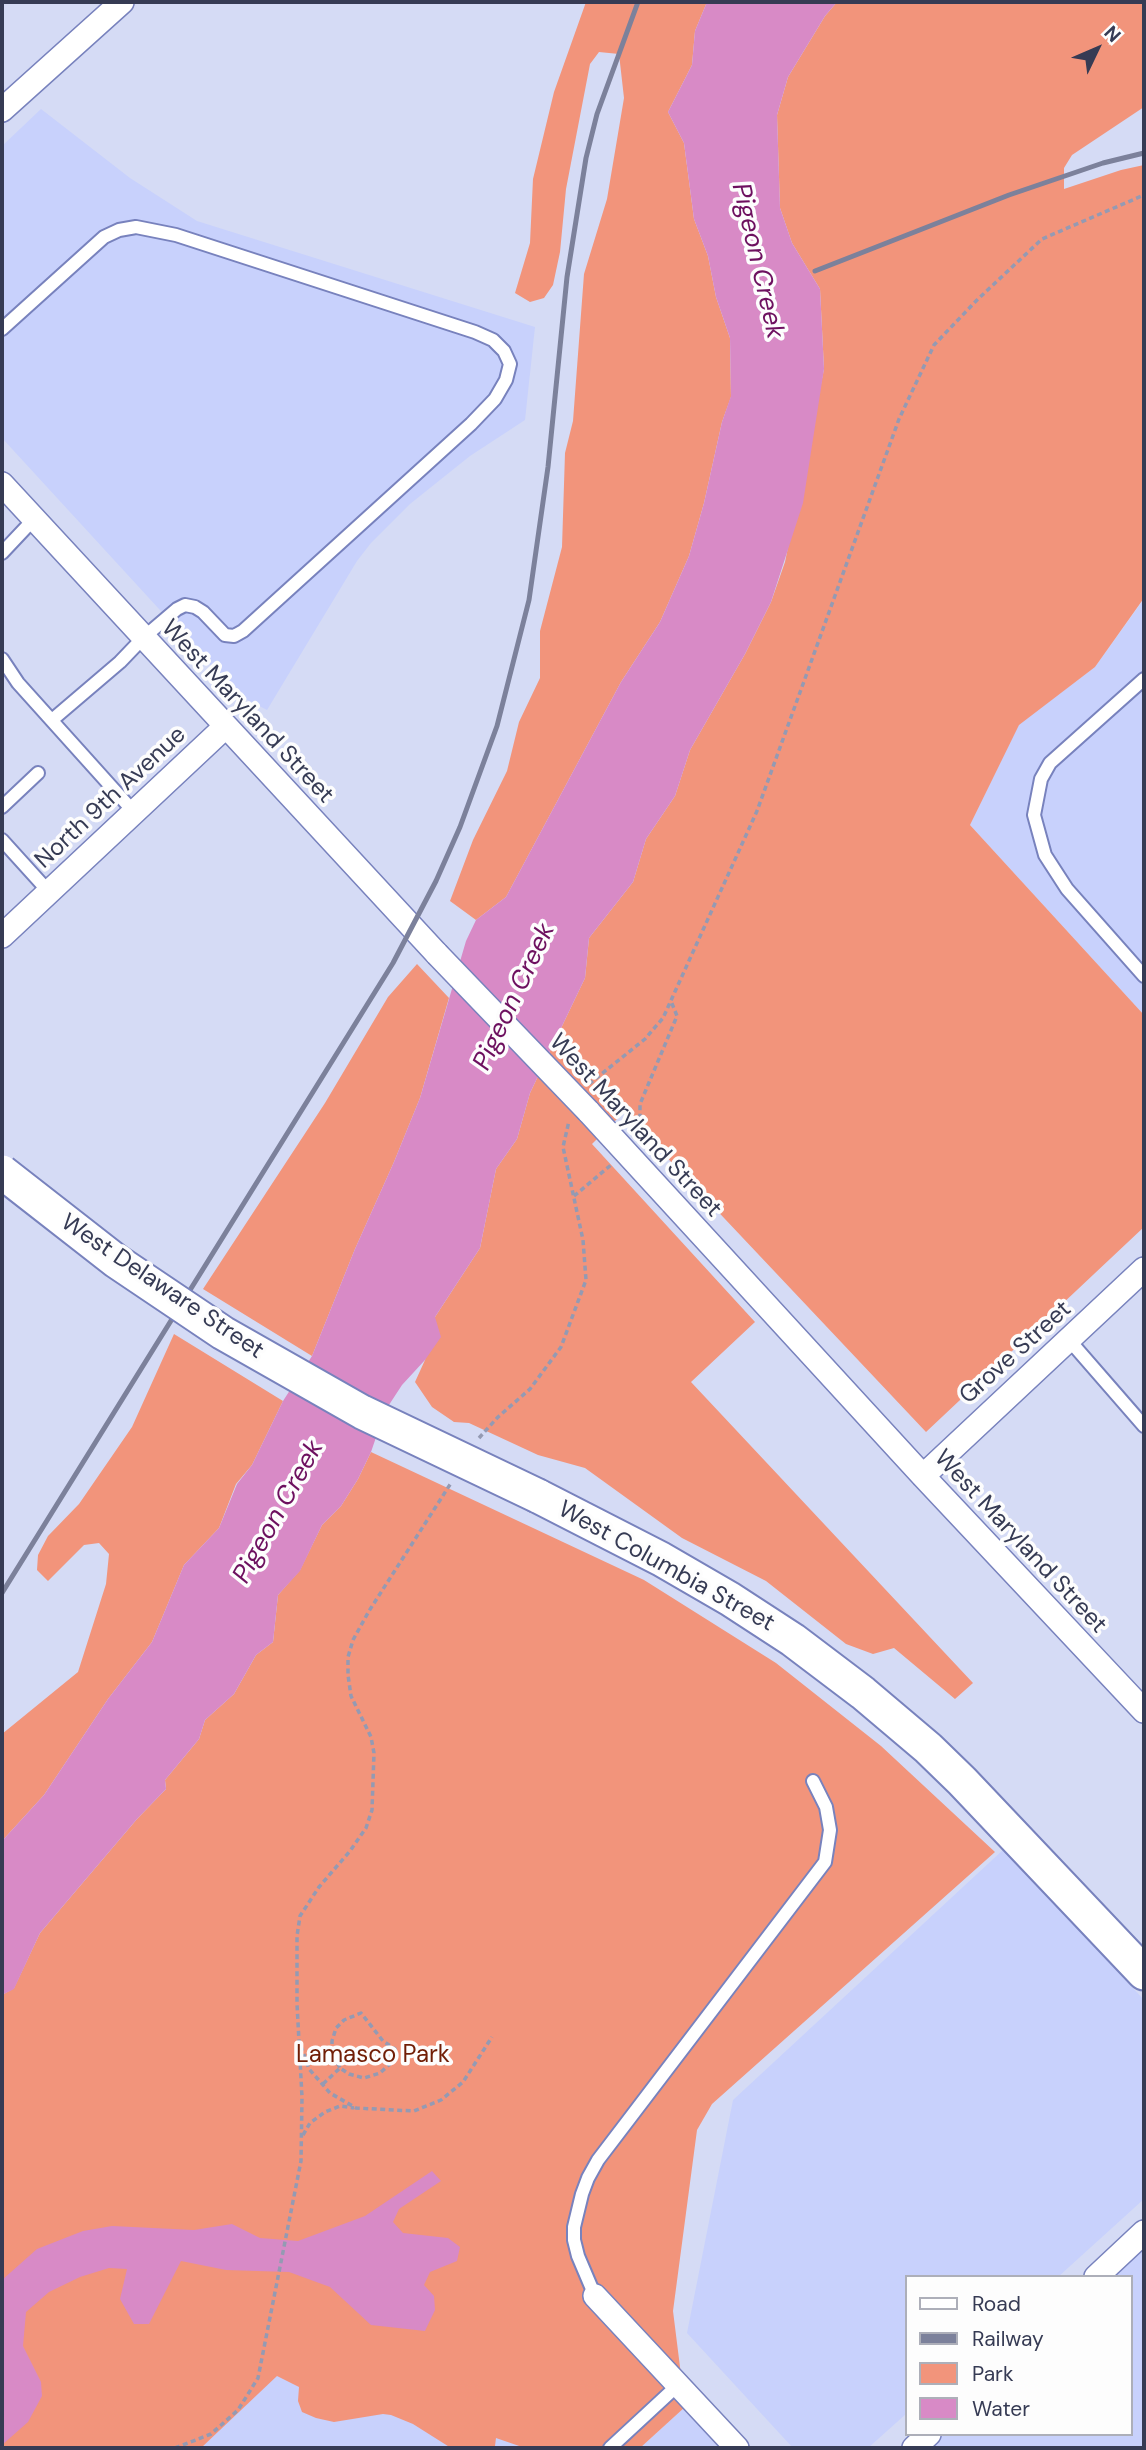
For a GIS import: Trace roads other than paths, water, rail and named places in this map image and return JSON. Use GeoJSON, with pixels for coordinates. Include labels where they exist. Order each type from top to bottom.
{"type":"FeatureCollection","features":[{"type":"Feature","properties":{"kind":"main road","name":"West Delaware Street"},"geometry":{"type":"LineString","coordinates":[[2,1172],[167,1297],[328,1394]]}},
{"type":"Feature","properties":{"kind":"main road","name":"West Columbia Street"},"geometry":{"type":"LineString","coordinates":[[328,1394],[661,1559],[793,1640],[929,1748],[1144,1973]]}},
{"type":"Feature","properties":{"kind":"street"},"geometry":{"type":"LineString","coordinates":[[2,110],[122,2]]}},
{"type":"Feature","properties":{"kind":"street","name":"West Maryland Street"},"geometry":{"type":"LineString","coordinates":[[2,484],[225,727],[588,1111],[923,1476],[1144,1711]]}},
{"type":"Feature","properties":{"kind":"street","name":"North 9th Avenue"},"geometry":{"type":"LineString","coordinates":[[2,936],[225,727]]}},
{"type":"Feature","properties":{"kind":"street","name":"Grove Street"},"geometry":{"type":"LineString","coordinates":[[923,1476],[1144,1269]]}},
{"type":"Feature","properties":{"kind":"street"},"geometry":{"type":"LineString","coordinates":[[1098,2275],[1144,2232]]}},
{"type":"Feature","properties":{"kind":"street"},"geometry":{"type":"LineString","coordinates":[[596,2296],[727,2442]]}},
{"type":"Feature","properties":{"kind":"street"},"geometry":{"type":"LineString","coordinates":[[914,2448],[927,2436]]}},
{"type":"Feature","properties":{"kind":"lane"},"geometry":{"type":"LineString","coordinates":[[2,329],[104,237],[118,230],[136,227],[176,236],[440,320],[493,340],[504,351],[510,364],[506,380],[495,399],[471,424],[243,631],[234,636],[225,635],[203,612],[185,605],[143,638],[121,662],[52,720]]}},
{"type":"Feature","properties":{"kind":"lane"},"geometry":{"type":"LineString","coordinates":[[2,553],[34,519]]}},
{"type":"Feature","properties":{"kind":"lane"},"geometry":{"type":"LineString","coordinates":[[2,659],[18,683],[134,813]]}},
{"type":"Feature","properties":{"kind":"lane"},"geometry":{"type":"LineString","coordinates":[[1144,679],[1050,763],[1041,779],[1034,815],[1045,855],[1066,889],[1144,976]]}},
{"type":"Feature","properties":{"kind":"lane"},"geometry":{"type":"LineString","coordinates":[[2,807],[38,773]]}},
{"type":"Feature","properties":{"kind":"lane"},"geometry":{"type":"LineString","coordinates":[[2,840],[49,892]]}},
{"type":"Feature","properties":{"kind":"lane"},"geometry":{"type":"LineString","coordinates":[[1070,1340],[1144,1426]]}},
{"type":"Feature","properties":{"kind":"lane"},"geometry":{"type":"LineString","coordinates":[[596,2296],[582,2269],[575,2241],[574,2227],[585,2186],[598,2160],[825,1862],[830,1830],[826,1807],[813,1781]]}},
{"type":"Feature","properties":{"kind":"lane"},"geometry":{"type":"LineString","coordinates":[[610,2448],[678,2385]]}},
{"type":"Feature","properties":{"kind":"water","name":"Pigeon Creek"},"geometry":{"type":"Polygon","coordinates":[[[707,2],[837,2],[825,16],[788,77],[777,115],[780,208],[792,243],[820,289],[824,369],[803,503],[771,602],[745,654],[690,750],[675,796],[646,839],[633,882],[589,938],[585,978],[530,1093],[517,1139],[496,1169],[480,1248],[435,1317],[441,1337],[402,1385],[385,1411],[371,1452],[358,1479],[341,1506],[322,1525],[300,1571],[278,1595],[273,1642],[256,1655],[234,1694],[205,1720],[199,1739],[165,1780],[166,1789],[40,1933],[14,1989],[2,1995],[2,1841],[44,1795],[108,1699],[152,1642],[184,1565],[219,1528],[237,1484],[252,1465],[283,1401],[312,1356],[420,1098],[466,941],[476,920],[506,897],[621,682],[660,622],[689,556],[722,422],[731,396],[730,338],[716,297],[708,256],[694,219],[684,143],[668,112],[692,65],[695,31],[707,2]]]}},
{"type":"Feature","properties":{"kind":"water"},"geometry":{"type":"Polygon","coordinates":[[[432,2171],[441,2181],[399,2209],[393,2222],[403,2233],[448,2238],[460,2247],[457,2261],[430,2272],[424,2285],[434,2296],[435,2310],[425,2331],[371,2325],[330,2287],[289,2272],[226,2270],[181,2261],[149,2324],[134,2324],[120,2299],[127,2269],[109,2268],[80,2277],[49,2292],[26,2312],[23,2346],[41,2382],[42,2396],[28,2422],[2,2445],[2,2280],[37,2249],[83,2231],[112,2226],[194,2230],[232,2224],[260,2238],[298,2241],[365,2216],[432,2171]]]}},
{"type":"Feature","properties":{"kind":"railway"},"geometry":{"type":"LineString","coordinates":[[2,1593],[393,963],[436,881],[460,827],[497,726],[529,600],[548,467],[567,277],[586,158],[597,114],[638,2]]}},
{"type":"Feature","properties":{"kind":"railway"},"geometry":{"type":"LineString","coordinates":[[815,271],[1009,195],[1103,163],[1144,153]]}},
{"type":"Feature","properties":{"kind":"park label","name":"Lamasco Park"},"geometry":{"type":"Point","coordinates":[373,2056]}}]}
